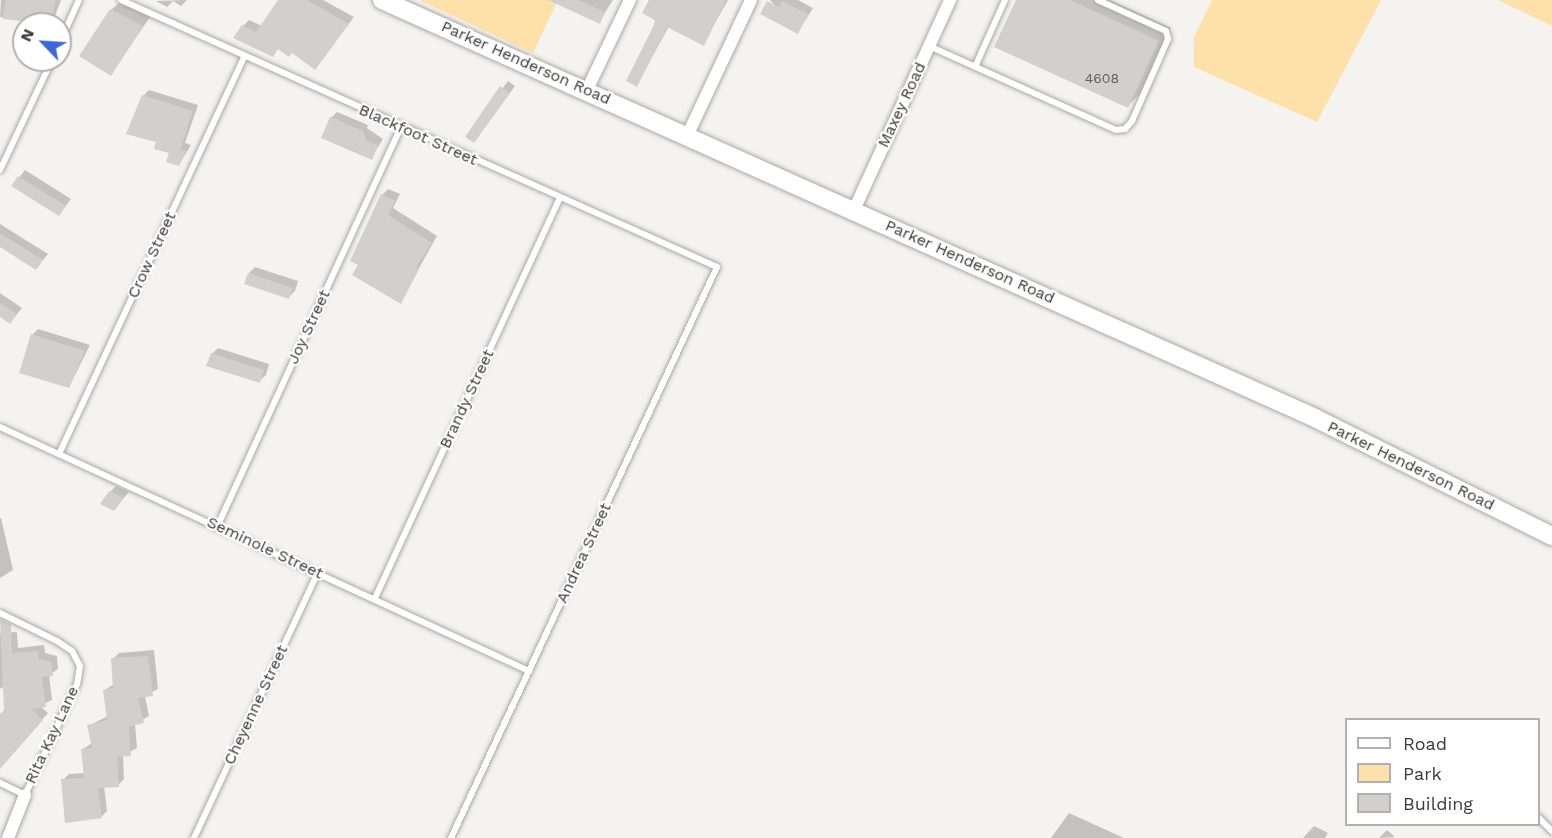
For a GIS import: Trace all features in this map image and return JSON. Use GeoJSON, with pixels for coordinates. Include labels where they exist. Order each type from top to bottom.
{"type":"FeatureCollection","features":[{"type":"Feature","properties":{"kind":"street","name":"Parker Henderson Road"},"geometry":{"type":"LineString","coordinates":[[382,0],[688,134],[1315,418],[1552,536]]}},
{"type":"Feature","properties":{"kind":"street"},"geometry":{"type":"LineString","coordinates":[[587,90],[630,0]]}},
{"type":"Feature","properties":{"kind":"street"},"geometry":{"type":"LineString","coordinates":[[688,134],[751,0]]}},
{"type":"Feature","properties":{"kind":"street","name":"Maxey Road"},"geometry":{"type":"LineString","coordinates":[[854,210],[950,0]]}},
{"type":"Feature","properties":{"kind":"street"},"geometry":{"type":"LineString","coordinates":[[8,838],[25,795]]}},
{"type":"Feature","properties":{"kind":"lane"},"geometry":{"type":"LineString","coordinates":[[72,17],[80,0]]}},
{"type":"Feature","properties":{"kind":"lane","name":"Blackfoot Street"},"geometry":{"type":"LineString","coordinates":[[121,0],[559,199],[717,267]]}},
{"type":"Feature","properties":{"kind":"lane"},"geometry":{"type":"LineString","coordinates":[[975,67],[1005,0]]}},
{"type":"Feature","properties":{"kind":"lane"},"geometry":{"type":"LineString","coordinates":[[929,46],[1116,130],[1125,129],[1132,122],[1168,39],[1166,31],[1098,0]]}},
{"type":"Feature","properties":{"kind":"lane","name":"Crow Street"},"geometry":{"type":"LineString","coordinates":[[59,454],[245,56]]}},
{"type":"Feature","properties":{"kind":"lane"},"geometry":{"type":"LineString","coordinates":[[0,170],[45,72]]}},
{"type":"Feature","properties":{"kind":"lane","name":"Joy Street"},"geometry":{"type":"LineString","coordinates":[[217,526],[401,127]]}},
{"type":"Feature","properties":{"kind":"lane","name":"Brandy Street"},"geometry":{"type":"LineString","coordinates":[[375,598],[559,199]]}},
{"type":"Feature","properties":{"kind":"lane","name":"Andrea Street"},"geometry":{"type":"LineString","coordinates":[[451,838],[717,267]]}},
{"type":"Feature","properties":{"kind":"lane","name":"Seminole Street"},"geometry":{"type":"LineString","coordinates":[[0,427],[529,671]]}},
{"type":"Feature","properties":{"kind":"lane","name":"Cheyenne Street"},"geometry":{"type":"LineString","coordinates":[[194,838],[318,572]]}},
{"type":"Feature","properties":{"kind":"lane","name":"Rita Kay Lane"},"geometry":{"type":"LineString","coordinates":[[0,613],[57,641],[72,651],[80,666],[77,684],[25,795]]}},
{"type":"Feature","properties":{"kind":"lane"},"geometry":{"type":"LineString","coordinates":[[0,783],[25,795]]}},
{"type":"Feature","properties":{"kind":"lane"},"geometry":{"type":"LineString","coordinates":[[1540,818],[1552,831]]}},
{"type":"Feature","properties":{"kind":"green space"},"geometry":{"type":"Polygon","coordinates":[[[419,0],[558,0],[533,53],[419,0]]]}},
{"type":"Feature","properties":{"kind":"green space"},"geometry":{"type":"Polygon","coordinates":[[[1212,0],[1381,0],[1317,122],[1194,67],[1194,37],[1212,0]]]}},
{"type":"Feature","properties":{"kind":"green space"},"geometry":{"type":"Polygon","coordinates":[[[1498,0],[1552,0],[1552,26],[1498,0]]]}},
{"type":"Feature","properties":{"kind":"building"},"geometry":{"type":"Polygon","coordinates":[[[5,0],[56,0],[53,12],[12,12],[12,20],[3,19],[5,0]]]}},
{"type":"Feature","properties":{"kind":"building"},"geometry":{"type":"Polygon","coordinates":[[[278,0],[307,0],[349,24],[315,70],[292,53],[289,57],[278,49],[273,57],[233,38],[242,25],[256,32],[278,0]]]}},
{"type":"Feature","properties":{"kind":"building"},"geometry":{"type":"Polygon","coordinates":[[[548,0],[578,0],[605,12],[600,24],[548,0]]]}},
{"type":"Feature","properties":{"kind":"building"},"geometry":{"type":"Polygon","coordinates":[[[649,0],[726,0],[704,46],[667,27],[637,87],[626,81],[656,21],[642,13],[649,0]]]}},
{"type":"Feature","properties":{"kind":"building"},"geometry":{"type":"Polygon","coordinates":[[[1016,0],[1070,0],[1159,41],[1128,108],[994,47],[1016,0]]]}},
{"type":"Feature","properties":{"kind":"building"},"geometry":{"type":"Polygon","coordinates":[[[767,1],[779,7],[782,1],[808,14],[798,34],[760,14],[767,1]]]}},
{"type":"Feature","properties":{"kind":"building"},"geometry":{"type":"Polygon","coordinates":[[[110,9],[143,26],[111,76],[79,56],[110,9]]]}},
{"type":"Feature","properties":{"kind":"building"},"geometry":{"type":"Polygon","coordinates":[[[500,86],[510,93],[474,143],[465,137],[500,86]]]}},
{"type":"Feature","properties":{"kind":"building"},"geometry":{"type":"Polygon","coordinates":[[[142,95],[193,111],[180,150],[186,151],[179,166],[166,162],[169,153],[154,149],[156,142],[126,134],[142,95]]]}},
{"type":"Feature","properties":{"kind":"building"},"geometry":{"type":"Polygon","coordinates":[[[330,117],[363,131],[366,140],[378,145],[372,160],[321,138],[330,117]]]}},
{"type":"Feature","properties":{"kind":"building"},"geometry":{"type":"Polygon","coordinates":[[[18,176],[66,206],[59,216],[11,186],[18,176]]]}},
{"type":"Feature","properties":{"kind":"building"},"geometry":{"type":"Polygon","coordinates":[[[381,194],[395,201],[388,215],[432,243],[416,267],[419,269],[401,304],[352,275],[358,265],[350,261],[381,194]]]}},
{"type":"Feature","properties":{"kind":"building"},"geometry":{"type":"Polygon","coordinates":[[[0,233],[43,260],[36,270],[0,247],[0,233]]]}},
{"type":"Feature","properties":{"kind":"building"},"geometry":{"type":"Polygon","coordinates":[[[248,273],[293,288],[289,299],[244,284],[248,273]]]}},
{"type":"Feature","properties":{"kind":"building"},"geometry":{"type":"Polygon","coordinates":[[[0,303],[17,314],[10,324],[0,317],[0,303]]]}},
{"type":"Feature","properties":{"kind":"building"},"geometry":{"type":"Polygon","coordinates":[[[31,334],[85,351],[69,388],[19,373],[31,334]]]}},
{"type":"Feature","properties":{"kind":"building"},"geometry":{"type":"Polygon","coordinates":[[[211,353],[264,370],[260,383],[206,366],[211,353]]]}},
{"type":"Feature","properties":{"kind":"building"},"geometry":{"type":"Polygon","coordinates":[[[109,491],[124,498],[114,511],[100,504],[109,491]]]}},
{"type":"Feature","properties":{"kind":"building"},"geometry":{"type":"Polygon","coordinates":[[[0,619],[11,624],[12,653],[38,651],[39,659],[51,662],[53,676],[42,677],[46,707],[31,709],[43,720],[0,769],[0,714],[4,710],[0,619]]]}},
{"type":"Feature","properties":{"kind":"building"},"geometry":{"type":"Polygon","coordinates":[[[148,656],[153,696],[138,698],[144,723],[129,727],[131,756],[117,757],[119,787],[98,788],[102,818],[65,823],[61,779],[84,778],[81,749],[92,748],[87,725],[107,720],[103,690],[113,688],[111,658],[148,656]]]}}]}
